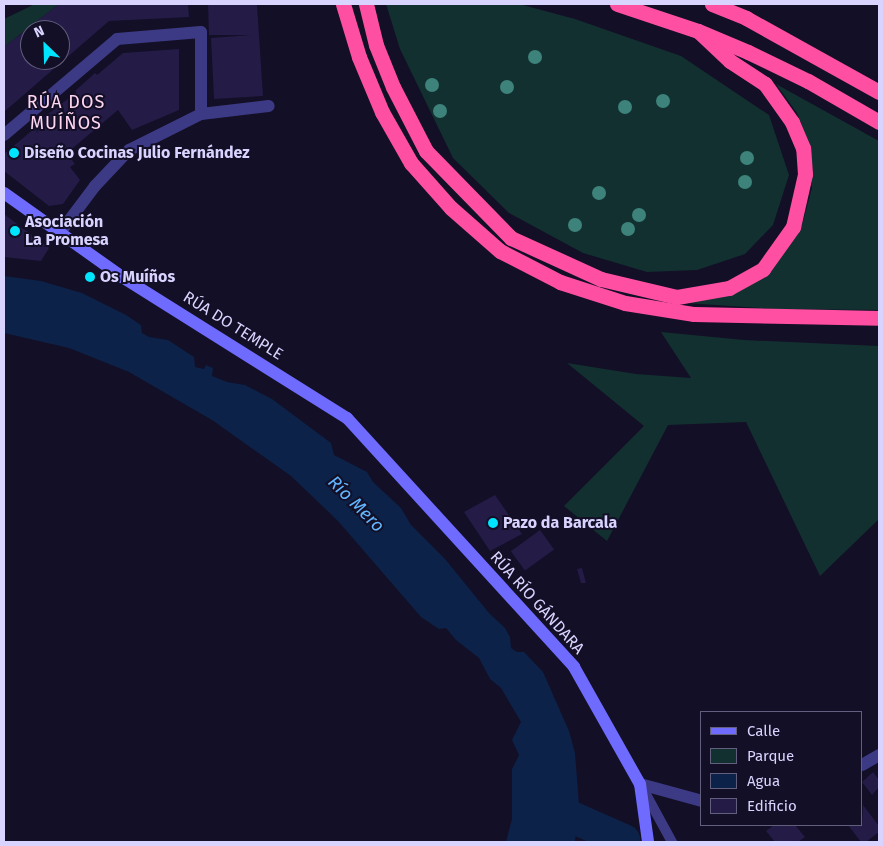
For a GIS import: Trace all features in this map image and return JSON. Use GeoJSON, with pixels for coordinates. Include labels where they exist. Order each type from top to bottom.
{"type":"FeatureCollection","features":[{"type":"Feature","properties":{"kind":"highway"},"geometry":{"type":"LineString","coordinates":[[343,4],[359,57],[382,112],[411,163],[451,208],[500,251],[560,282],[624,303],[694,314],[879,318]]}},
{"type":"Feature","properties":{"kind":"highway"},"geometry":{"type":"LineString","coordinates":[[366,4],[376,45],[393,87],[426,152],[510,238],[601,279],[677,297],[729,288],[763,269],[793,227],[805,174],[803,148],[792,122],[765,84],[730,62],[698,31]]}},
{"type":"Feature","properties":{"kind":"highway"},"geometry":{"type":"LineString","coordinates":[[616,4],[698,31],[748,52],[808,81],[879,122]]}},
{"type":"Feature","properties":{"kind":"highway"},"geometry":{"type":"LineString","coordinates":[[712,4],[746,18],[879,92]]}},
{"type":"Feature","properties":{"kind":"main road","name":"RÚA DO TEMPLE"},"geometry":{"type":"LineString","coordinates":[[4,192],[60,234],[122,276],[347,418]]}},
{"type":"Feature","properties":{"kind":"main road","name":"RÚA RÍO GÁNDARA"},"geometry":{"type":"LineString","coordinates":[[347,418],[574,667],[640,784],[648,842]]}},
{"type":"Feature","properties":{"kind":"street"},"geometry":{"type":"LineString","coordinates":[[4,135],[117,39],[201,32],[201,114]]}},
{"type":"Feature","properties":{"kind":"street"},"geometry":{"type":"LineString","coordinates":[[60,234],[95,186],[129,150],[201,114],[269,106]]}},
{"type":"Feature","properties":{"kind":"street"},"geometry":{"type":"LineString","coordinates":[[863,764],[879,755]]}},
{"type":"Feature","properties":{"kind":"street"},"geometry":{"type":"LineString","coordinates":[[640,784],[700,800]]}},
{"type":"Feature","properties":{"kind":"lane"},"geometry":{"type":"LineString","coordinates":[[640,784],[672,842]]}},
{"type":"Feature","properties":{"kind":"green space"},"geometry":{"type":"Polygon","coordinates":[[[35,4],[59,4],[39,20],[20,20],[20,34],[4,47],[4,19],[35,4]]]}},
{"type":"Feature","properties":{"kind":"green space"},"geometry":{"type":"Polygon","coordinates":[[[386,4],[519,4],[575,19],[681,56],[769,115],[789,175],[773,225],[745,254],[697,270],[647,272],[583,253],[509,213],[453,158],[400,49],[386,4]]]}},
{"type":"Feature","properties":{"kind":"green space"},"geometry":{"type":"Polygon","coordinates":[[[776,84],[879,141],[879,310],[776,309],[686,303],[779,260],[802,225],[812,188],[811,148],[797,113],[776,84]]]}},
{"type":"Feature","properties":{"kind":"green space"},"geometry":{"type":"Polygon","coordinates":[[[661,332],[744,340],[879,346],[879,519],[820,576],[746,422],[668,425],[607,541],[564,506],[644,426],[567,363],[636,374],[691,378],[661,332]]]}},
{"type":"Feature","properties":{"kind":"water","name":"Río Mero"},"geometry":{"type":"Polygon","coordinates":[[[4,276],[41,281],[82,293],[126,315],[141,325],[142,333],[149,337],[168,340],[194,357],[195,367],[204,369],[206,365],[213,368],[212,376],[227,382],[245,385],[272,399],[331,443],[334,455],[367,472],[373,482],[401,508],[411,525],[445,559],[489,613],[505,628],[510,637],[511,648],[517,652],[524,652],[543,672],[569,731],[575,753],[579,804],[575,842],[506,842],[512,819],[512,769],[519,755],[512,740],[521,722],[501,688],[490,679],[479,658],[456,640],[446,628],[439,629],[421,617],[338,521],[291,476],[212,420],[129,372],[69,348],[4,333],[4,276]]]}},
{"type":"Feature","properties":{"kind":"building"},"geometry":{"type":"Polygon","coordinates":[[[59,4],[188,4],[189,17],[109,21],[70,55],[70,20],[39,20],[59,4]]]}},
{"type":"Feature","properties":{"kind":"building"},"geometry":{"type":"Polygon","coordinates":[[[208,4],[257,5],[263,96],[214,99],[211,38],[251,35],[209,35],[208,4]]]}},
{"type":"Feature","properties":{"kind":"building"},"geometry":{"type":"Polygon","coordinates":[[[20,34],[20,70],[52,70],[4,112],[4,47],[20,34]]]}},
{"type":"Feature","properties":{"kind":"building"},"geometry":{"type":"Polygon","coordinates":[[[179,49],[179,110],[132,130],[118,110],[67,153],[75,164],[70,167],[80,180],[63,204],[49,206],[4,171],[4,154],[41,123],[40,120],[77,92],[75,91],[95,73],[97,75],[123,53],[179,49]]]}},
{"type":"Feature","properties":{"kind":"building","name":"Asociación La Promesa"},"geometry":{"type":"Polygon","coordinates":[[[4,214],[49,248],[41,261],[4,257],[4,214]]]}},
{"type":"Feature","properties":{"kind":"building","name":"Pazo da Barcala"},"geometry":{"type":"Polygon","coordinates":[[[495,495],[522,534],[490,551],[464,512],[495,495]]]}},
{"type":"Feature","properties":{"kind":"building"},"geometry":{"type":"Polygon","coordinates":[[[540,530],[554,549],[525,571],[511,551],[540,530]]]}},
{"type":"Feature","properties":{"kind":"building"},"geometry":{"type":"Polygon","coordinates":[[[582,568],[586,583],[581,583],[577,569],[582,568]]]}},
{"type":"Feature","properties":{"kind":"building"},"geometry":{"type":"Polygon","coordinates":[[[873,772],[879,780],[879,787],[872,795],[863,781],[873,772]]]}},
{"type":"Feature","properties":{"kind":"building"},"geometry":{"type":"Polygon","coordinates":[[[863,805],[879,826],[879,832],[866,842],[861,842],[849,826],[863,826],[863,805]]]}},
{"type":"Feature","properties":{"kind":"building"},"geometry":{"type":"Polygon","coordinates":[[[773,826],[796,826],[805,837],[798,842],[775,842],[766,831],[773,826]]]}},
{"type":"Feature","properties":{"kind":"waterway"},"geometry":{"type":"LineString","coordinates":[[551,808],[624,840]]}},
{"type":"Feature","properties":{"kind":"place","name":"Diseño Cocinas Julio Fernández"},"geometry":{"type":"Point","coordinates":[14,153]}},
{"type":"Feature","properties":{"kind":"place","name":"Asociación La Promesa"},"geometry":{"type":"Point","coordinates":[15,231]}},
{"type":"Feature","properties":{"kind":"place","name":"Os Muíños"},"geometry":{"type":"Point","coordinates":[90,277]}},
{"type":"Feature","properties":{"kind":"place","name":"Pazo da Barcala"},"geometry":{"type":"Point","coordinates":[493,523]}},
{"type":"Feature","properties":{"kind":"district","name":"RÚA DOS MUÍÑOS"},"geometry":{"type":"Point","coordinates":[66,113]}}]}
